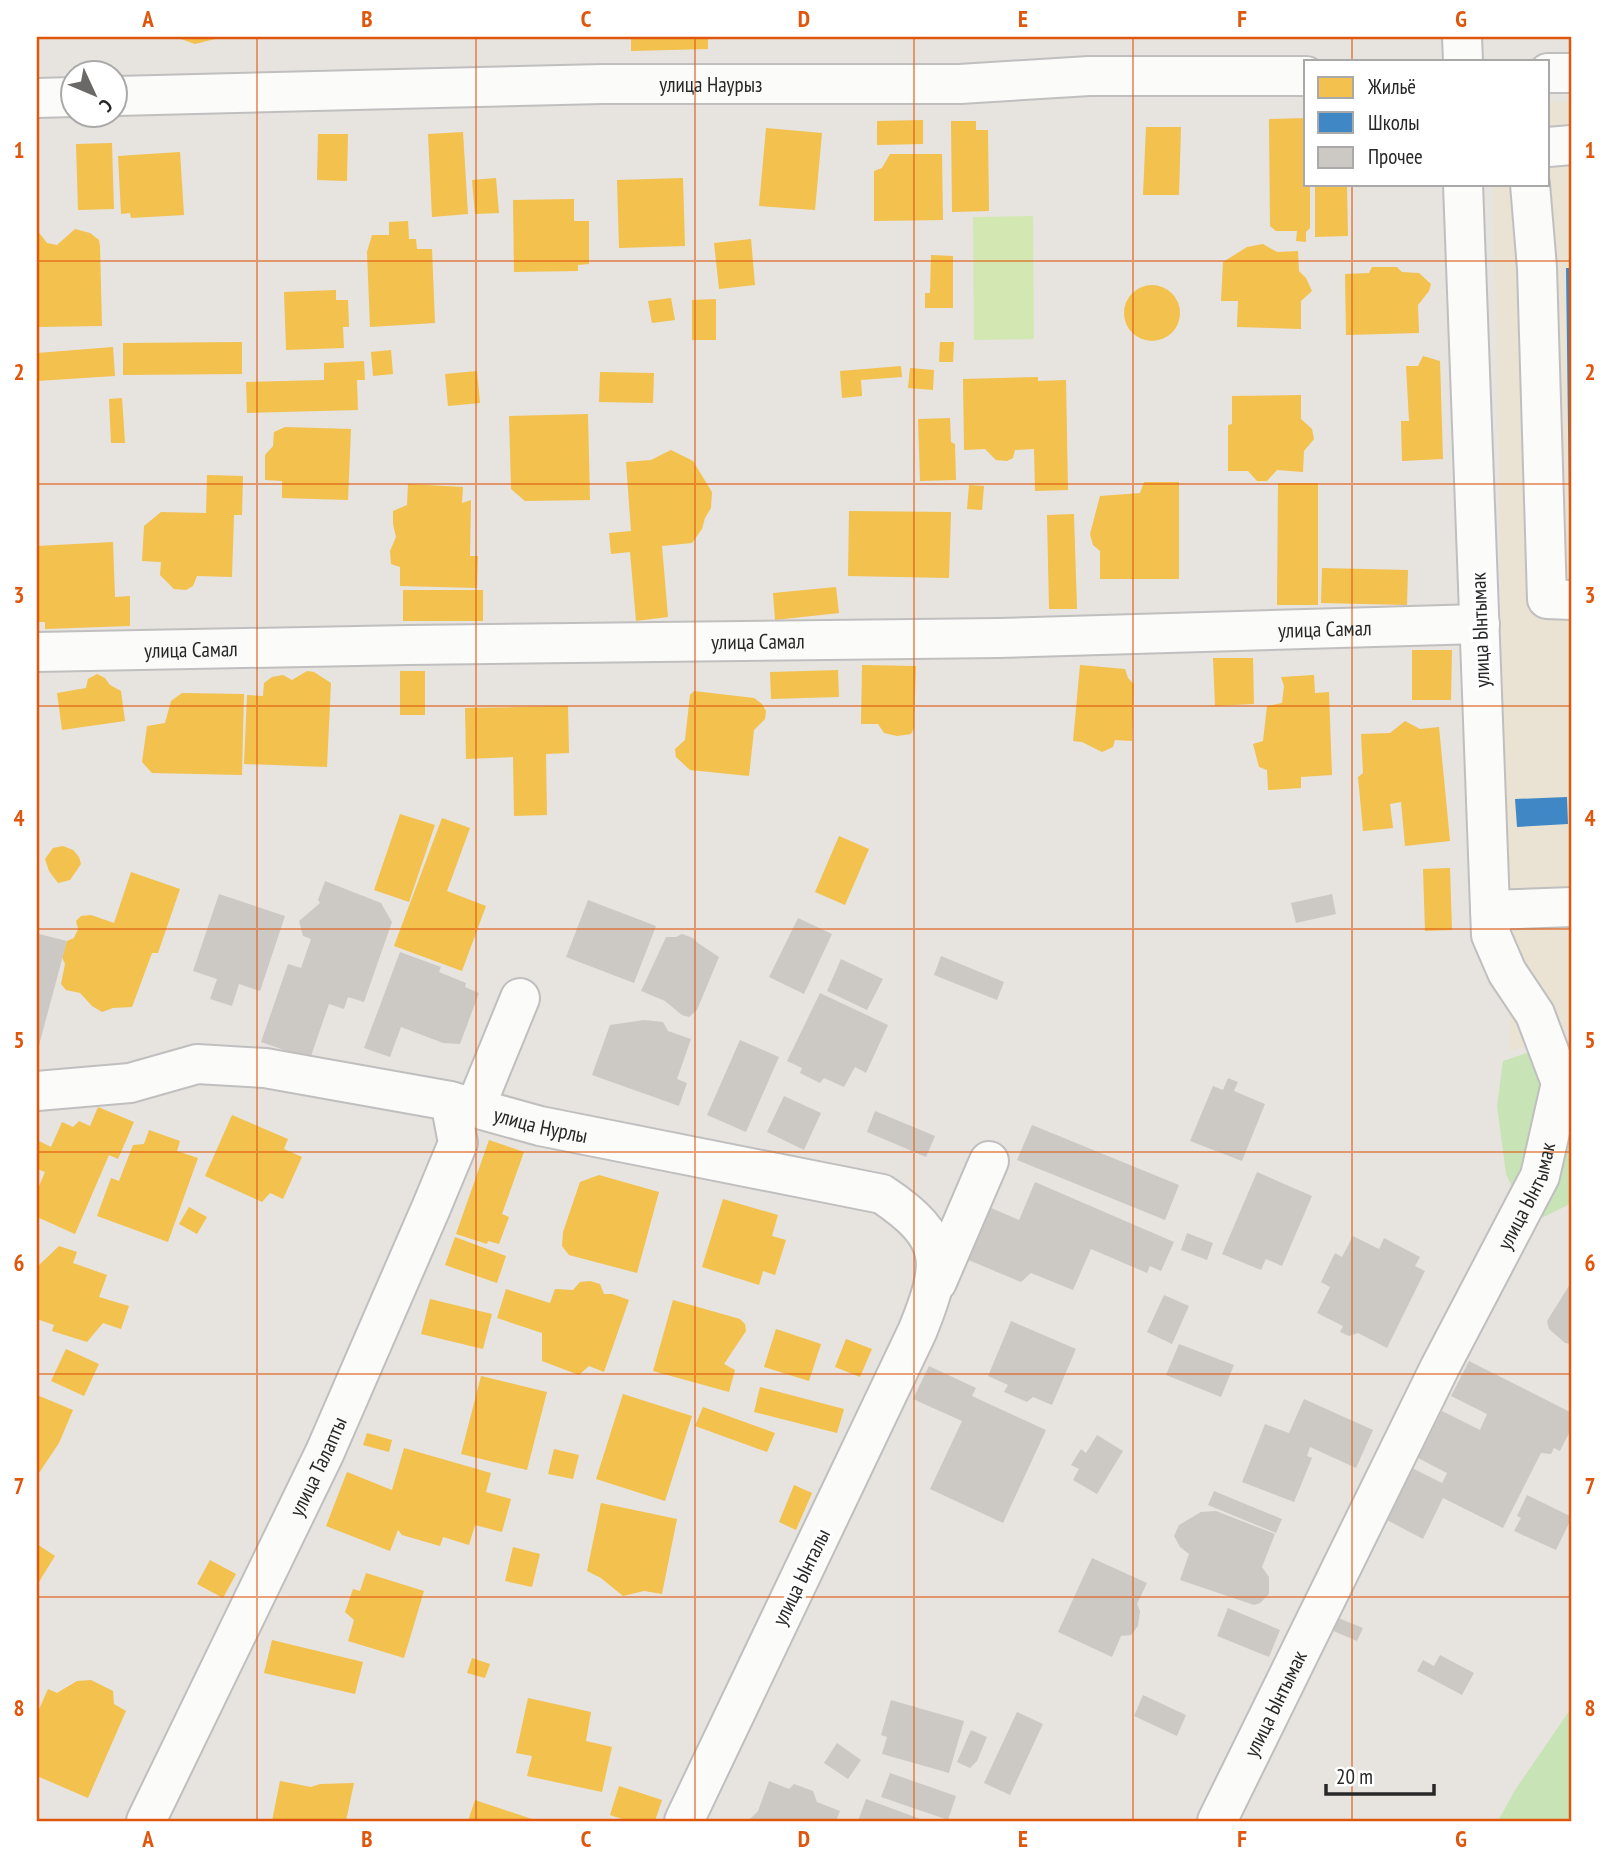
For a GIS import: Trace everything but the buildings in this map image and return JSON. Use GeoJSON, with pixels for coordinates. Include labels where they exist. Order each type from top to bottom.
{"type":"FeatureCollection","features":[{"type":"Feature","properties":{"kind":"street"},"geometry":{"type":"LineString","coordinates":[[1462,37],[1463,60]]}},
{"type":"Feature","properties":{"kind":"street"},"geometry":{"type":"LineString","coordinates":[[1550,73],[1572,73]]}},
{"type":"Feature","properties":{"kind":"street","name":"улица Наурыз"},"geometry":{"type":"LineString","coordinates":[[130,96],[602,84],[960,83],[1089,76],[1304,76]]}},
{"type":"Feature","properties":{"kind":"street"},"geometry":{"type":"LineString","coordinates":[[37,97],[60,97]]}},
{"type":"Feature","properties":{"kind":"street"},"geometry":{"type":"LineString","coordinates":[[1550,148],[1572,145]]}},
{"type":"Feature","properties":{"kind":"street","name":"улица Ынтымак"},"geometry":{"type":"LineString","coordinates":[[1217,1821],[1440,1367],[1540,1176],[1561,1083],[1535,1014],[1507,972],[1491,935],[1463,186]]}},
{"type":"Feature","properties":{"kind":"street"},"geometry":{"type":"LineString","coordinates":[[1530,186],[1537,268],[1547,599],[1572,600]]}},
{"type":"Feature","properties":{"kind":"street","name":"улица Самал"},"geometry":{"type":"LineString","coordinates":[[37,652],[999,638],[1480,624]]}},
{"type":"Feature","properties":{"kind":"street"},"geometry":{"type":"LineString","coordinates":[[1490,910],[1572,907]]}},
{"type":"Feature","properties":{"kind":"street"},"geometry":{"type":"LineString","coordinates":[[463,1105],[520,998]]}},
{"type":"Feature","properties":{"kind":"street","name":"улица Нурлы"},"geometry":{"type":"LineString","coordinates":[[37,1091],[130,1083],[197,1064],[265,1068],[463,1105],[540,1126],[882,1194],[908,1211],[933,1243],[936,1262],[933,1293],[917,1332]]}},
{"type":"Feature","properties":{"kind":"street","name":"улица Талапты"},"geometry":{"type":"LineString","coordinates":[[146,1821],[325,1452],[458,1143],[463,1105]]}},
{"type":"Feature","properties":{"kind":"street"},"geometry":{"type":"LineString","coordinates":[[933,1293],[989,1161]]}},
{"type":"Feature","properties":{"kind":"street","name":"улица Ынталы"},"geometry":{"type":"LineString","coordinates":[[684,1821],[917,1332]]}},
{"type":"Feature","properties":{"kind":"shaded area"},"geometry":{"type":"Polygon","coordinates":[[[1550,102],[1572,102],[1572,1028],[1510,1051],[1493,186],[1550,186],[1550,102]]]}},
{"type":"Feature","properties":{"kind":"green space"},"geometry":{"type":"Polygon","coordinates":[[[1033,216],[1034,339],[974,340],[973,217],[1033,216]]]}},
{"type":"Feature","properties":{"kind":"green space"},"geometry":{"type":"Polygon","coordinates":[[[1572,1041],[1572,1203],[1529,1224],[1506,1174],[1497,1106],[1503,1061],[1572,1041]]]}},
{"type":"Feature","properties":{"kind":"green space"},"geometry":{"type":"Polygon","coordinates":[[[1572,1707],[1572,1821],[1498,1821],[1515,1790],[1572,1707]]]}}]}
